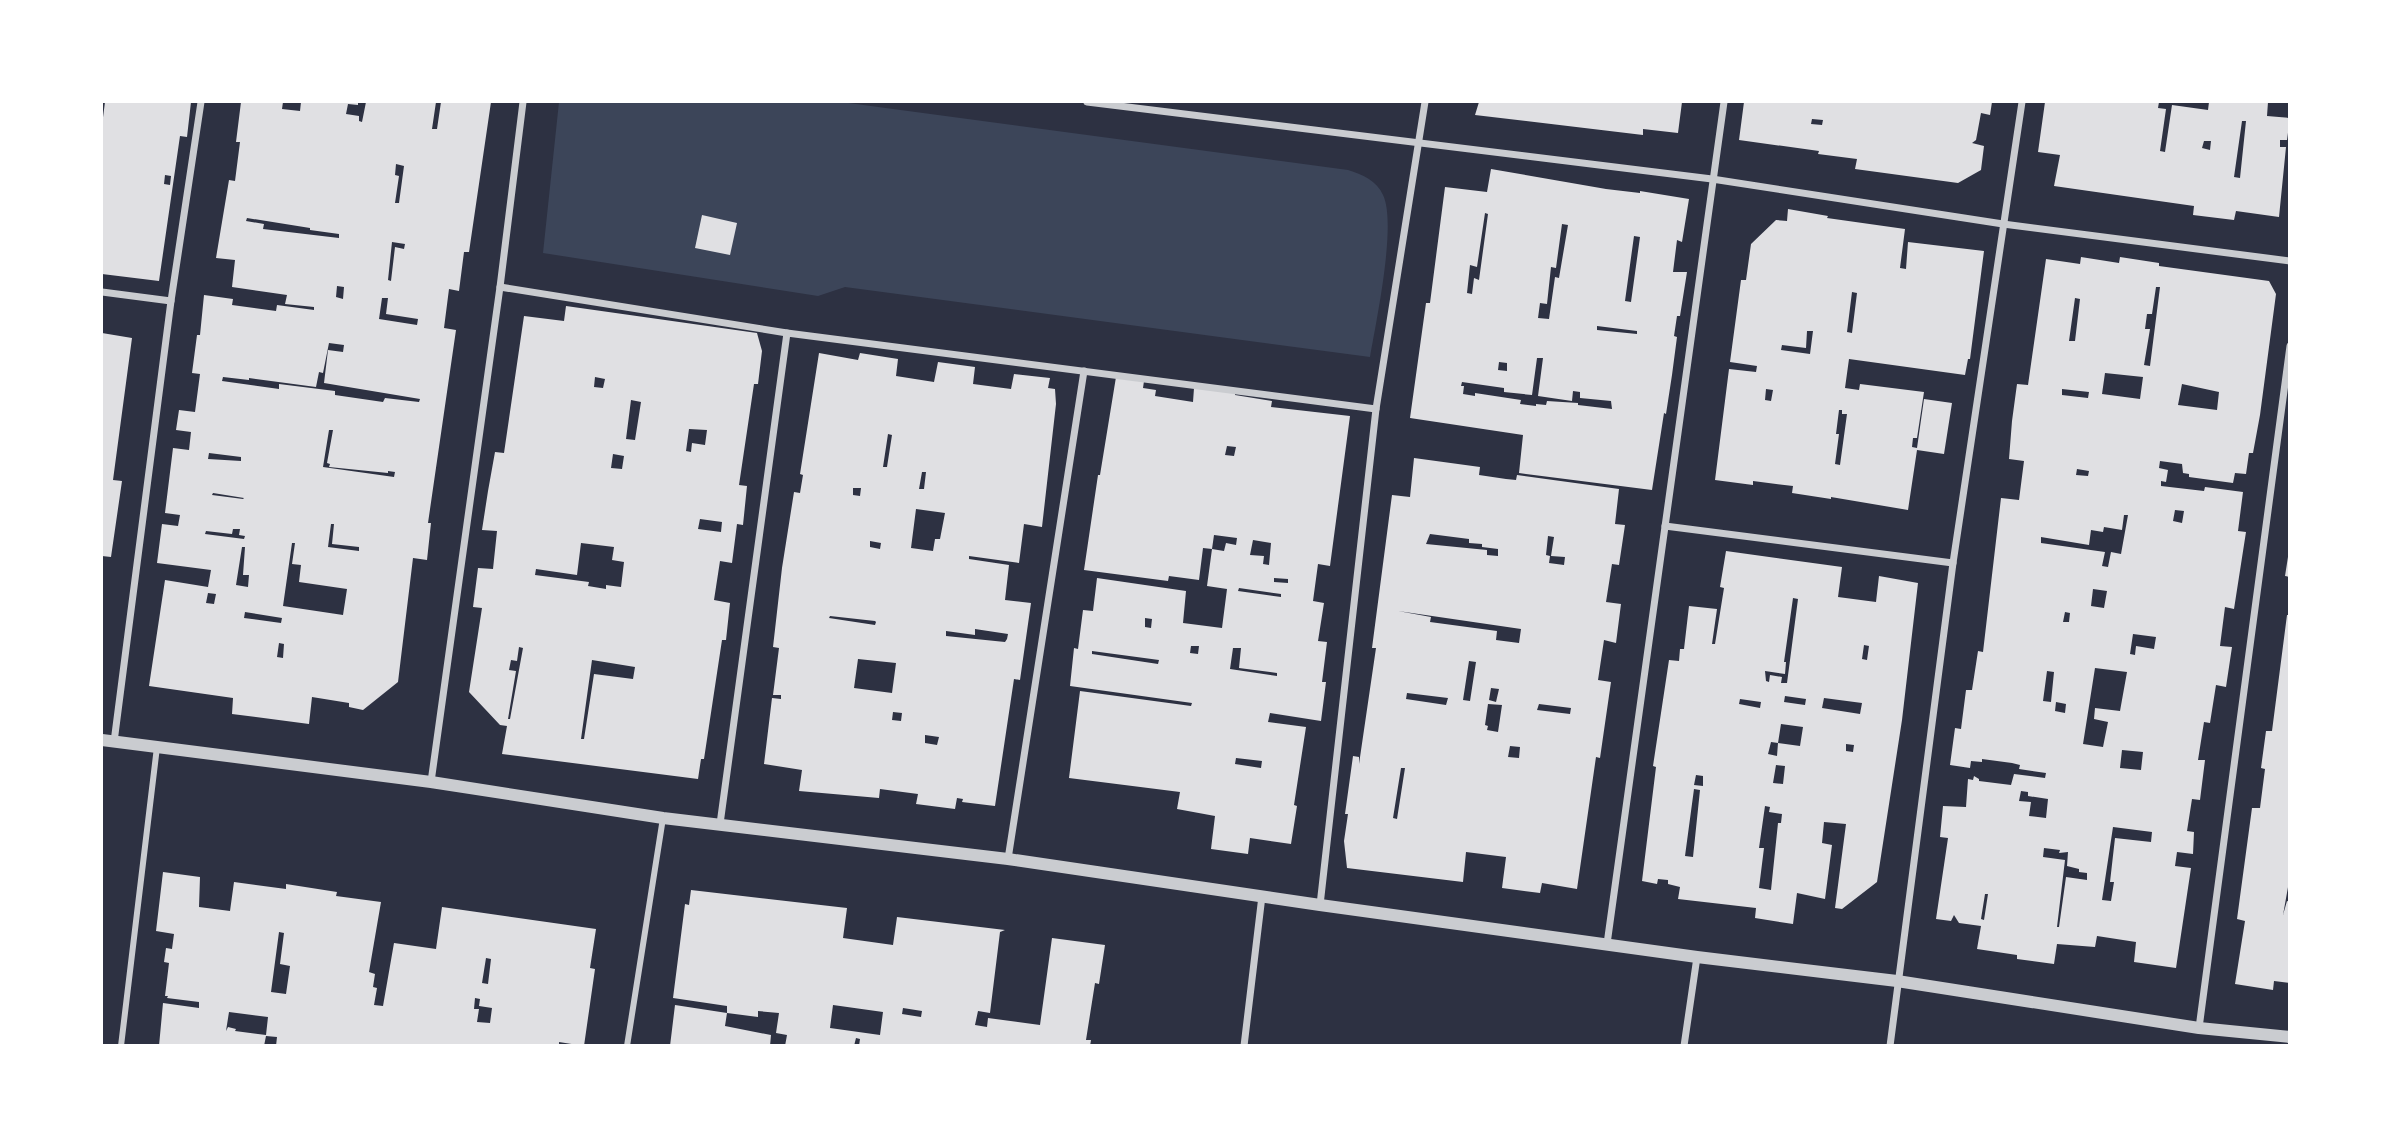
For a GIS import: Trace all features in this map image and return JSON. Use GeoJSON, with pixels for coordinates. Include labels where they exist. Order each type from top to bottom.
{"type":"FeatureCollection","features":[{"type":"Feature","properties":{"kind":"street"},"geometry":{"type":"LineString","coordinates":[[201,102],[108,741],[431,782],[663,818],[1008,859],[1697,957],[1897,981],[2256,1039],[2290,1037]]}},
{"type":"Feature","properties":{"kind":"street"},"geometry":{"type":"LineString","coordinates":[[431,782],[523,102]]}},
{"type":"Feature","properties":{"kind":"street"},"geometry":{"type":"LineString","coordinates":[[1087,102],[1712,179],[2003,225],[2290,261]]}},
{"type":"Feature","properties":{"kind":"street"},"geometry":{"type":"LineString","coordinates":[[1320,905],[1376,409],[1425,102]]}},
{"type":"Feature","properties":{"kind":"street"},"geometry":{"type":"LineString","coordinates":[[1606,944],[1724,102]]}},
{"type":"Feature","properties":{"kind":"street"},"geometry":{"type":"LineString","coordinates":[[1890,1045],[1953,563],[2022,102]]}},
{"type":"Feature","properties":{"kind":"street"},"geometry":{"type":"LineString","coordinates":[[500,287],[787,333],[1376,409]]}},
{"type":"Feature","properties":{"kind":"street"},"geometry":{"type":"LineString","coordinates":[[102,292],[171,301]]}},
{"type":"Feature","properties":{"kind":"street"},"geometry":{"type":"LineString","coordinates":[[720,824],[787,333]]}},
{"type":"Feature","properties":{"kind":"street"},"geometry":{"type":"LineString","coordinates":[[2199,1028],[2290,346]]}},
{"type":"Feature","properties":{"kind":"street"},"geometry":{"type":"LineString","coordinates":[[1008,859],[1084,371]]}},
{"type":"Feature","properties":{"kind":"street"},"geometry":{"type":"LineString","coordinates":[[1665,526],[1953,563]]}},
{"type":"Feature","properties":{"kind":"street"},"geometry":{"type":"LineString","coordinates":[[121,1045],[157,747]]}},
{"type":"Feature","properties":{"kind":"street"},"geometry":{"type":"LineString","coordinates":[[628,1045],[663,818]]}},
{"type":"Feature","properties":{"kind":"street"},"geometry":{"type":"LineString","coordinates":[[1244,1045],[1262,896]]}},
{"type":"Feature","properties":{"kind":"street"},"geometry":{"type":"LineString","coordinates":[[1684,1045],[1697,957]]}},
{"type":"Feature","properties":{"kind":"shaded area"},"geometry":{"type":"Polygon","coordinates":[[[559,102],[841,102],[1348,170],[1369,179],[1377,186],[1387,209],[1387,250],[1370,357],[845,287],[818,296],[543,253],[559,102]]]}},
{"type":"Feature","properties":{"kind":"building"},"geometry":{"type":"Polygon","coordinates":[[[105,102],[191,102],[187,137],[180,136],[159,281],[102,274],[102,125],[105,102]],[[165,175],[164,184],[170,185],[171,176],[165,175]]]}},
{"type":"Feature","properties":{"kind":"building"},"geometry":{"type":"Polygon","coordinates":[[[241,102],[283,102],[282,109],[300,111],[301,102],[358,102],[358,105],[348,104],[346,114],[359,116],[359,121],[362,122],[366,102],[436,102],[432,129],[437,129],[441,102],[491,102],[469,252],[464,252],[459,291],[449,289],[444,328],[456,330],[428,523],[431,523],[427,560],[413,558],[398,682],[363,710],[349,707],[349,703],[312,697],[309,724],[232,714],[233,698],[149,686],[165,580],[208,587],[211,570],[157,563],[162,524],[178,526],[180,515],[165,513],[173,448],[189,450],[191,432],[176,430],[179,410],[195,412],[200,374],[192,373],[197,335],[200,335],[204,295],[233,299],[232,305],[276,311],[277,305],[314,310],[314,307],[285,304],[287,295],[232,287],[235,260],[216,258],[229,180],[235,181],[240,142],[236,142],[241,102]],[[396,164],[395,175],[399,176],[395,203],[399,203],[404,166],[396,164]],[[247,218],[246,221],[264,224],[263,229],[339,238],[339,234],[247,218]],[[392,242],[388,280],[391,281],[395,247],[404,249],[405,244],[392,242]],[[337,286],[336,297],[343,299],[344,287],[337,286]],[[382,298],[379,319],[417,325],[418,319],[386,314],[388,298],[382,298]],[[329,343],[323,373],[319,372],[316,387],[249,378],[223,377],[222,381],[279,389],[279,384],[335,391],[335,395],[383,402],[385,398],[419,402],[420,399],[324,383],[328,350],[343,352],[344,345],[329,343]],[[329,430],[323,467],[394,477],[395,472],[329,467],[330,464],[327,463],[333,430],[329,430]],[[209,453],[208,459],[241,461],[241,457],[209,453]],[[213,493],[212,495],[243,499],[213,493]],[[331,524],[328,547],[359,551],[359,547],[332,544],[334,524],[331,524]],[[233,529],[232,534],[206,531],[205,534],[244,539],[245,536],[239,535],[240,529],[233,529]],[[292,543],[283,606],[343,615],[347,589],[299,582],[301,565],[292,564],[295,543],[292,543]],[[242,547],[236,585],[248,587],[249,575],[243,575],[245,547],[242,547]],[[208,593],[206,603],[214,604],[216,594],[208,593]],[[245,612],[244,618],[281,623],[282,618],[245,612]],[[279,643],[277,657],[283,658],[284,644],[279,643]]]}},
{"type":"Feature","properties":{"kind":"building"},"geometry":{"type":"Polygon","coordinates":[[[1479,102],[1682,102],[1678,133],[1643,129],[1643,135],[1475,115],[1479,102]]]}},
{"type":"Feature","properties":{"kind":"building"},"geometry":{"type":"Polygon","coordinates":[[[1744,102],[1992,102],[1990,115],[1981,113],[1976,140],[1972,143],[1984,146],[1981,170],[1958,183],[1855,169],[1857,159],[1739,140],[1744,102]],[[1812,119],[1811,124],[1822,125],[1823,120],[1812,119]]]}},
{"type":"Feature","properties":{"kind":"building"},"geometry":{"type":"Polygon","coordinates":[[[2045,102],[2159,102],[2158,108],[2166,109],[2160,151],[2165,152],[2172,105],[2208,110],[2209,102],[2268,102],[2267,116],[2290,118],[2287,140],[2280,140],[2280,147],[2286,147],[2279,217],[2236,211],[2234,220],[2193,215],[2194,206],[2054,186],[2060,155],[2038,152],[2045,102]],[[2242,121],[2234,177],[2240,178],[2246,121],[2242,121]],[[2204,141],[2202,148],[2210,150],[2211,141],[2204,141]]]}},
{"type":"Feature","properties":{"kind":"building"},"geometry":{"type":"Polygon","coordinates":[[[1491,169],[1606,189],[1689,199],[1682,242],[1677,240],[1673,272],[1687,272],[1680,316],[1677,316],[1672,375],[1652,490],[1519,473],[1523,435],[1410,418],[1426,303],[1430,303],[1445,187],[1487,192],[1491,169]],[[1485,213],[1477,267],[1470,265],[1467,293],[1472,294],[1474,278],[1479,280],[1488,214],[1485,213]],[[1562,224],[1556,268],[1551,267],[1547,304],[1540,303],[1538,318],[1549,319],[1555,277],[1559,278],[1568,225],[1562,224]],[[1634,236],[1625,301],[1631,302],[1640,237],[1634,236]],[[1597,326],[1597,330],[1637,334],[1637,331],[1597,326]],[[1537,358],[1532,395],[1504,392],[1504,388],[1462,382],[1461,386],[1464,386],[1463,394],[1475,396],[1475,393],[1521,400],[1520,404],[1546,405],[1547,401],[1612,409],[1611,401],[1580,398],[1580,392],[1573,391],[1572,401],[1538,396],[1543,358],[1537,358]],[[1499,362],[1498,370],[1507,371],[1507,363],[1499,362]]]}},
{"type":"Feature","properties":{"kind":"building"},"geometry":{"type":"Polygon","coordinates":[[[1788,209],[1828,216],[1827,218],[1905,229],[1900,268],[1906,269],[1908,242],[1984,251],[1970,359],[1965,375],[1849,359],[1845,388],[1859,390],[1860,384],[1924,392],[1917,438],[1913,438],[1912,447],[1917,448],[1924,399],[1952,403],[1944,454],[1917,450],[1908,510],[1792,493],[1793,486],[1715,480],[1729,369],[1756,372],[1757,366],[1730,362],[1741,280],[1746,280],[1751,244],[1776,220],[1787,221],[1788,209]],[[1852,292],[1847,332],[1852,333],[1857,293],[1852,292]],[[1807,331],[1806,348],[1782,345],[1781,350],[1810,354],[1813,331],[1807,331]],[[1766,389],[1765,400],[1771,401],[1773,390],[1766,389]],[[1839,410],[1836,434],[1839,434],[1835,464],[1840,465],[1847,414],[1842,414],[1842,410],[1839,410]]]}},
{"type":"Feature","properties":{"kind":"building"},"geometry":{"type":"Polygon","coordinates":[[[702,215],[737,223],[730,255],[695,248],[702,215]]]}},
{"type":"Feature","properties":{"kind":"building"},"geometry":{"type":"Polygon","coordinates":[[[2081,257],[2119,263],[2120,257],[2159,263],[2159,266],[2269,281],[2276,294],[2260,415],[2246,474],[2235,473],[2233,483],[2189,477],[2189,474],[2183,473],[2182,464],[2160,461],[2159,468],[2168,470],[2166,482],[2161,481],[2161,486],[2204,491],[2205,487],[2243,492],[2238,531],[2246,532],[2234,609],[2225,607],[2220,646],[2232,647],[2226,687],[2216,685],[2210,723],[2204,722],[2198,760],[2205,760],[2200,800],[2192,799],[2187,831],[2194,832],[2193,854],[2177,852],[2175,866],[2191,868],[2176,968],[2134,962],[2136,942],[2097,936],[2095,947],[2057,944],[2054,964],[2017,959],[2017,955],[1977,949],[1981,926],[1959,923],[1954,915],[1951,921],[1936,919],[1948,838],[1940,837],[1943,806],[1966,807],[1968,779],[1973,780],[1974,776],[1979,781],[2011,785],[2014,774],[2045,778],[2046,773],[2019,769],[2020,765],[2012,763],[1982,759],[1982,762],[1971,761],[1970,768],[1950,765],[1955,728],[1961,729],[1966,690],[1972,690],[1978,651],[1983,652],[2001,498],[2019,500],[2024,461],[2009,459],[2012,421],[2017,384],[2028,385],[2046,259],[2080,264],[2081,257]],[[2156,287],[2152,314],[2147,314],[2145,329],[2150,329],[2144,365],[2150,366],[2160,287],[2156,287]],[[2075,298],[2069,341],[2075,341],[2080,299],[2075,298]],[[2105,373],[2102,394],[2140,399],[2143,377],[2105,373]],[[2182,384],[2178,405],[2217,410],[2219,392],[2182,384]],[[2062,389],[2062,395],[2088,398],[2089,392],[2062,389]],[[2077,469],[2076,475],[2088,476],[2089,471],[2077,469]],[[2175,510],[2173,521],[2182,523],[2184,511],[2175,510]],[[2124,515],[2122,530],[2104,527],[2103,532],[2091,530],[2089,545],[2041,537],[2041,543],[2105,552],[2102,566],[2108,567],[2111,552],[2121,554],[2128,515],[2124,515]],[[2093,589],[2091,606],[2104,608],[2107,591],[2093,589]],[[2065,612],[2063,622],[2069,622],[2070,613],[2065,612]],[[2133,634],[2130,654],[2135,655],[2136,646],[2154,649],[2156,637],[2133,634]],[[2095,668],[2083,744],[2103,747],[2108,722],[2094,719],[2095,708],[2120,711],[2127,672],[2095,668]],[[2047,671],[2043,701],[2051,702],[2054,672],[2047,671]],[[2056,702],[2055,711],[2065,713],[2066,704],[2056,702]],[[2122,750],[2120,768],[2141,770],[2143,752],[2122,750]],[[2021,791],[2019,801],[2031,802],[2029,816],[2046,818],[2048,799],[2028,796],[2028,792],[2021,791]],[[2113,827],[2102,900],[2111,901],[2114,882],[2110,882],[2115,838],[2151,842],[2152,832],[2113,827]],[[2044,848],[2043,857],[2065,860],[2059,927],[2066,877],[2087,880],[2087,873],[2067,866],[2068,852],[2059,853],[2060,850],[2044,848]],[[1985,894],[1981,919],[1984,920],[1988,894],[1985,894]]]}},
{"type":"Feature","properties":{"kind":"building"},"geometry":{"type":"Polygon","coordinates":[[[566,306],[757,333],[762,351],[758,384],[754,384],[739,485],[747,486],[743,525],[737,524],[732,563],[720,561],[714,600],[730,603],[726,640],[722,640],[704,759],[701,759],[698,779],[502,754],[507,726],[500,725],[469,692],[482,608],[473,607],[478,568],[493,569],[497,531],[482,530],[495,452],[504,453],[524,316],[564,321],[566,306]],[[595,377],[594,387],[603,388],[605,379],[595,377]],[[631,400],[626,439],[635,440],[641,402],[631,400]],[[689,429],[686,451],[691,452],[692,443],[705,445],[707,430],[689,429]],[[613,454],[611,468],[622,469],[624,456],[613,454]],[[700,519],[698,529],[721,532],[722,522],[700,519]],[[581,543],[577,575],[536,569],[535,575],[589,582],[588,586],[606,589],[606,585],[621,587],[624,562],[612,560],[614,547],[581,543]],[[519,647],[517,661],[511,660],[509,670],[516,671],[508,719],[523,648],[519,647]],[[592,660],[581,739],[584,739],[594,674],[633,679],[635,667],[592,660]]]}},
{"type":"Feature","properties":{"kind":"building"},"geometry":{"type":"Polygon","coordinates":[[[102,333],[132,338],[113,480],[122,481],[111,557],[102,556],[102,333]]]}},
{"type":"Feature","properties":{"kind":"building"},"geometry":{"type":"Polygon","coordinates":[[[819,353],[858,360],[860,353],[898,359],[896,376],[934,382],[938,362],[975,367],[973,384],[1011,389],[1014,374],[1050,378],[1048,388],[1055,389],[1056,404],[1042,527],[1024,524],[1019,563],[969,556],[969,559],[1009,565],[1005,600],[1031,603],[1020,680],[1014,679],[995,806],[962,802],[963,799],[957,798],[955,809],[916,804],[918,794],[880,789],[879,798],[799,791],[802,770],[764,764],[772,698],[781,699],[781,695],[773,695],[779,648],[773,647],[782,568],[794,492],[800,493],[803,475],[800,474],[819,353]],[[888,434],[883,467],[887,467],[892,435],[888,434]],[[922,472],[919,489],[924,489],[926,472],[922,472]],[[853,488],[853,495],[860,496],[861,488],[853,488]],[[916,509],[911,548],[933,551],[935,539],[940,539],[945,513],[916,509]],[[870,541],[870,547],[880,549],[881,543],[870,541]],[[829,618],[875,625],[875,621],[829,618]],[[975,629],[975,635],[946,631],[946,636],[1005,642],[1008,634],[975,629]],[[858,659],[854,688],[892,693],[896,663],[858,659]],[[893,712],[892,720],[901,721],[902,713],[893,712]],[[925,735],[925,743],[937,745],[939,737],[925,735]]]}},
{"type":"Feature","properties":{"kind":"building"},"geometry":{"type":"Polygon","coordinates":[[[1116,377],[1144,381],[1143,388],[1156,390],[1155,396],[1193,402],[1194,388],[1235,392],[1235,395],[1272,401],[1271,407],[1350,416],[1330,566],[1318,564],[1313,601],[1324,603],[1318,641],[1327,642],[1321,721],[1270,713],[1268,722],[1306,727],[1291,844],[1250,838],[1248,854],[1211,849],[1215,816],[1177,809],[1180,792],[1069,778],[1080,691],[1191,706],[1192,703],[1070,686],[1074,648],[1078,649],[1083,610],[1093,611],[1097,578],[1186,591],[1183,623],[1222,628],[1227,589],[1207,586],[1212,549],[1203,548],[1199,580],[1169,576],[1168,581],[1084,570],[1116,377]],[[1227,446],[1225,455],[1234,456],[1236,447],[1227,446]],[[1214,535],[1212,549],[1224,551],[1226,543],[1236,545],[1237,538],[1214,535]],[[1253,540],[1250,555],[1264,556],[1263,564],[1269,565],[1271,543],[1253,540]],[[1274,578],[1274,582],[1288,583],[1288,579],[1274,578]],[[1239,588],[1238,591],[1281,597],[1281,594],[1239,588]],[[1145,618],[1145,627],[1151,628],[1152,619],[1145,618]],[[1191,646],[1190,653],[1198,654],[1199,646],[1191,646]],[[1233,648],[1230,669],[1277,676],[1277,673],[1239,668],[1241,648],[1233,648]],[[1092,651],[1092,654],[1158,664],[1159,660],[1092,651]],[[1236,758],[1235,764],[1261,768],[1262,761],[1236,758]]]}},
{"type":"Feature","properties":{"kind":"building"},"geometry":{"type":"Polygon","coordinates":[[[1414,458],[1480,467],[1479,475],[1516,480],[1517,475],[1619,489],[1615,524],[1625,525],[1619,565],[1612,564],[1606,602],[1621,604],[1616,643],[1604,640],[1598,680],[1611,682],[1600,758],[1596,757],[1577,889],[1542,883],[1540,893],[1502,888],[1506,857],[1466,852],[1463,882],[1347,868],[1344,841],[1348,814],[1345,814],[1353,756],[1359,757],[1359,764],[1376,648],[1372,648],[1392,495],[1410,497],[1414,458]],[[1430,534],[1426,544],[1487,550],[1487,555],[1498,556],[1498,549],[1469,543],[1469,539],[1430,534]],[[1548,536],[1546,555],[1550,556],[1549,563],[1564,565],[1565,557],[1551,556],[1554,537],[1548,536]],[[1398,611],[1431,617],[1430,622],[1497,631],[1496,640],[1519,643],[1521,629],[1398,611]],[[1469,661],[1463,700],[1470,701],[1476,662],[1469,661]],[[1491,688],[1489,700],[1496,702],[1499,689],[1491,688]],[[1407,693],[1406,699],[1446,705],[1448,698],[1407,693]],[[1488,704],[1485,725],[1488,726],[1487,730],[1498,732],[1502,705],[1488,704]],[[1539,704],[1537,710],[1570,714],[1571,708],[1539,704]],[[1510,746],[1508,757],[1519,758],[1520,747],[1510,746]],[[1401,768],[1393,818],[1397,819],[1405,768],[1401,768]]]}},
{"type":"Feature","properties":{"kind":"building"},"geometry":{"type":"Polygon","coordinates":[[[1726,551],[1842,567],[1838,597],[1876,602],[1879,576],[1918,583],[1902,720],[1877,882],[1842,909],[1835,908],[1846,824],[1824,822],[1822,843],[1832,845],[1825,899],[1797,893],[1793,924],[1755,918],[1756,908],[1678,899],[1680,887],[1668,884],[1668,880],[1658,879],[1657,884],[1642,881],[1656,767],[1653,766],[1669,660],[1679,661],[1680,649],[1684,649],[1689,606],[1717,609],[1712,644],[1715,644],[1724,588],[1720,587],[1726,551]],[[1793,598],[1784,662],[1785,674],[1765,671],[1766,681],[1769,682],[1770,675],[1782,677],[1781,683],[1787,683],[1798,599],[1793,598]],[[1864,645],[1862,659],[1867,660],[1869,646],[1864,645]],[[1785,696],[1784,702],[1805,705],[1806,699],[1785,696]],[[1824,698],[1822,708],[1860,714],[1862,703],[1824,698]],[[1740,699],[1739,704],[1760,708],[1761,702],[1740,699]],[[1781,724],[1778,743],[1800,746],[1803,727],[1781,724]],[[1771,742],[1768,754],[1777,756],[1778,743],[1771,742]],[[1846,744],[1846,751],[1853,752],[1854,745],[1846,744]],[[1776,765],[1773,783],[1783,784],[1785,766],[1776,765]],[[1696,775],[1694,785],[1703,786],[1703,776],[1696,775]],[[1694,789],[1685,856],[1693,857],[1700,790],[1694,789]],[[1765,806],[1759,848],[1764,848],[1759,888],[1771,890],[1778,823],[1781,823],[1782,814],[1769,812],[1770,807],[1765,806]]]}},
{"type":"Feature","properties":{"kind":"building"},"geometry":{"type":"Polygon","coordinates":[[[2288,557],[2290,558],[2290,577],[2285,576],[2288,557]]]}},
{"type":"Feature","properties":{"kind":"building"},"geometry":{"type":"Polygon","coordinates":[[[2287,615],[2290,615],[2290,876],[2283,915],[2287,901],[2290,902],[2290,983],[2274,981],[2273,990],[2235,984],[2245,921],[2237,919],[2252,808],[2260,808],[2265,769],[2261,768],[2266,731],[2272,731],[2287,615]]]}},
{"type":"Feature","properties":{"kind":"building"},"geometry":{"type":"Polygon","coordinates":[[[163,872],[200,877],[199,907],[230,911],[234,882],[286,889],[286,884],[337,892],[336,896],[381,902],[369,972],[375,974],[373,987],[377,988],[374,1005],[383,1006],[394,943],[436,949],[442,907],[596,929],[590,968],[595,969],[584,1046],[559,1042],[559,1046],[276,1046],[277,1037],[266,1036],[264,1046],[159,1046],[163,1003],[199,1008],[199,1002],[165,996],[169,963],[164,962],[166,948],[172,949],[174,934],[156,931],[163,872]],[[279,932],[271,992],[286,994],[290,966],[280,964],[284,933],[279,932]],[[486,958],[482,983],[488,984],[491,959],[486,958]],[[475,998],[474,1009],[479,1009],[477,1022],[490,1023],[492,1008],[479,1006],[480,999],[475,998]],[[229,1012],[226,1031],[228,1027],[236,1029],[235,1031],[266,1035],[268,1017],[229,1012]]]}},
{"type":"Feature","properties":{"kind":"building"},"geometry":{"type":"Polygon","coordinates":[[[691,890],[847,908],[843,938],[893,945],[897,917],[1005,930],[1000,932],[990,1013],[978,1011],[975,1025],[987,1027],[988,1018],[1040,1025],[1052,938],[1105,945],[1099,984],[1095,983],[1086,1040],[1091,1040],[1090,1046],[859,1046],[860,1039],[856,1038],[854,1046],[785,1046],[787,1035],[776,1033],[779,1013],[758,1011],[758,1017],[727,1013],[727,1006],[673,998],[685,904],[689,905],[691,890]],[[833,1005],[830,1028],[880,1035],[883,1012],[833,1005]],[[903,1008],[902,1014],[921,1017],[922,1011],[903,1008]]]}},
{"type":"Feature","properties":{"kind":"building"},"geometry":{"type":"Polygon","coordinates":[[[675,1005],[727,1013],[725,1026],[771,1035],[770,1046],[670,1046],[675,1005]]]}}]}
